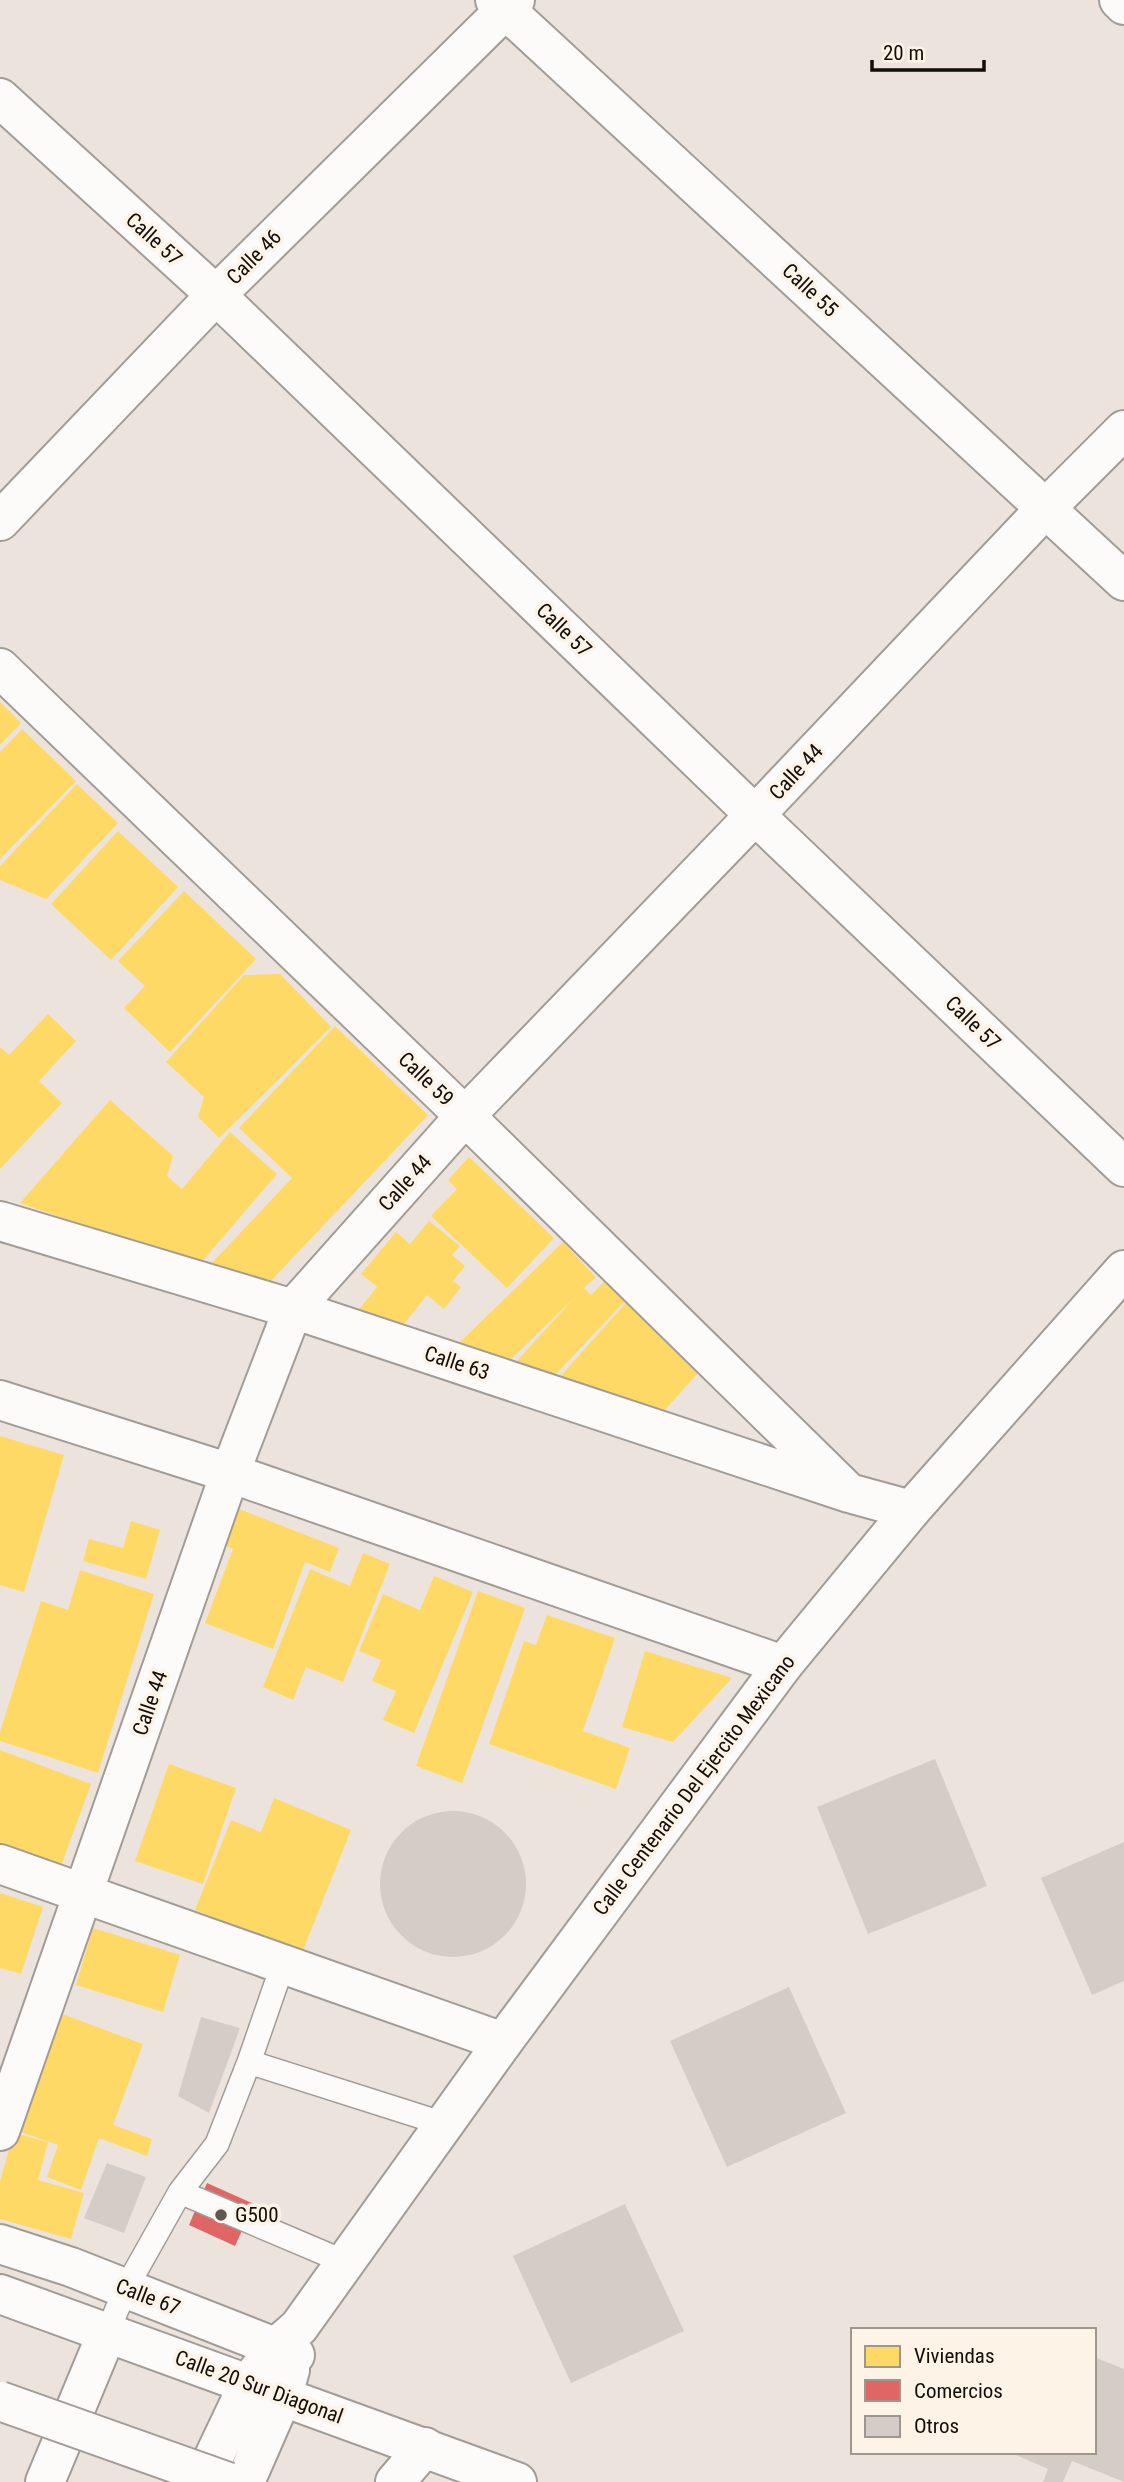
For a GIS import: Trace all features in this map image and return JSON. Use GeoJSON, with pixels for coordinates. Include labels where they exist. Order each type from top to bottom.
{"type":"FeatureCollection","features":[{"type":"Feature","properties":{"kind":"main road"},"geometry":{"type":"LineString","coordinates":[[1119,0],[1124,5]]}},
{"type":"Feature","properties":{"kind":"main road","name":"Calle 46"},"geometry":{"type":"LineString","coordinates":[[0,521],[216,295],[505,3]]}},
{"type":"Feature","properties":{"kind":"main road","name":"Calle 55"},"geometry":{"type":"LineString","coordinates":[[505,3],[1124,581]]}},
{"type":"Feature","properties":{"kind":"main road","name":"Calle 57"},"geometry":{"type":"LineString","coordinates":[[0,98],[216,295],[1124,1167]]}},
{"type":"Feature","properties":{"kind":"main road","name":"Calle 44"},"geometry":{"type":"LineString","coordinates":[[0,2131],[230,1473],[293,1309],[465,1116],[1046,508],[1124,430]]}},
{"type":"Feature","properties":{"kind":"main road","name":"Calle 59"},"geometry":{"type":"LineString","coordinates":[[0,668],[465,1116],[849,1493]]}},
{"type":"Feature","properties":{"kind":"main road","name":"Calle 63"},"geometry":{"type":"LineString","coordinates":[[0,1222],[293,1309],[849,1493],[911,1510]]}},
{"type":"Feature","properties":{"kind":"main road","name":"Calle Centenario Del Ejercito Mexicano"},"geometry":{"type":"LineString","coordinates":[[266,2389],[290,2343],[345,2262],[503,2042],[783,1665],[911,1510],[1124,1270]]}},
{"type":"Feature","properties":{"kind":"main road"},"geometry":{"type":"LineString","coordinates":[[0,1400],[230,1473],[783,1665]]}},
{"type":"Feature","properties":{"kind":"main road"},"geometry":{"type":"LineString","coordinates":[[0,1864],[503,2042]]}},
{"type":"Feature","properties":{"kind":"main road","name":"Calle 67"},"geometry":{"type":"LineString","coordinates":[[0,2244],[290,2343]]}},
{"type":"Feature","properties":{"kind":"main road","name":"Calle 20 Sur Diagonal"},"geometry":{"type":"LineString","coordinates":[[0,2294],[517,2482]]}},
{"type":"Feature","properties":{"kind":"main road"},"geometry":{"type":"LineString","coordinates":[[45,2482],[107,2333]]}},
{"type":"Feature","properties":{"kind":"main road"},"geometry":{"type":"LineString","coordinates":[[202,2482],[266,2389]]}},
{"type":"Feature","properties":{"kind":"main road"},"geometry":{"type":"LineString","coordinates":[[245,2482],[266,2389]]}},
{"type":"Feature","properties":{"kind":"main road"},"geometry":{"type":"LineString","coordinates":[[0,2401],[228,2482]]}},
{"type":"Feature","properties":{"kind":"main road"},"geometry":{"type":"LineString","coordinates":[[396,2482],[425,2447]]}},
{"type":"Feature","properties":{"kind":"lane"},"geometry":{"type":"LineString","coordinates":[[107,2333],[126,2288],[180,2192],[217,2144],[283,1964]]}},
{"type":"Feature","properties":{"kind":"lane"},"geometry":{"type":"LineString","coordinates":[[249,2062],[444,2124]]}},
{"type":"Feature","properties":{"kind":"lane"},"geometry":{"type":"LineString","coordinates":[[180,2192],[345,2262]]}},
{"type":"Feature","properties":{"kind":"building: Viviendas"},"geometry":{"type":"Polygon","coordinates":[[[0,702],[21,723],[0,745],[0,702]]]}},
{"type":"Feature","properties":{"kind":"building: Viviendas"},"geometry":{"type":"Polygon","coordinates":[[[22,729],[76,781],[0,859],[0,752],[22,729]]]}},
{"type":"Feature","properties":{"kind":"building: Viviendas"},"geometry":{"type":"Polygon","coordinates":[[[77,784],[118,823],[46,899],[0,880],[0,866],[77,784]]]}},
{"type":"Feature","properties":{"kind":"building: Viviendas"},"geometry":{"type":"Polygon","coordinates":[[[118,831],[178,887],[111,960],[51,904],[118,831]]]}},
{"type":"Feature","properties":{"kind":"building: Viviendas"},"geometry":{"type":"Polygon","coordinates":[[[184,891],[256,959],[170,1052],[124,1008],[145,986],[118,961],[184,891]]]}},
{"type":"Feature","properties":{"kind":"building: Viviendas"},"geometry":{"type":"Polygon","coordinates":[[[280,974],[331,1027],[219,1138],[198,1117],[204,1097],[166,1062],[244,975],[280,974]]]}},
{"type":"Feature","properties":{"kind":"building: Viviendas"},"geometry":{"type":"Polygon","coordinates":[[[48,1014],[76,1041],[39,1081],[62,1103],[0,1169],[0,1047],[9,1055],[48,1014]]]}},
{"type":"Feature","properties":{"kind":"building: Viviendas"},"geometry":{"type":"Polygon","coordinates":[[[335,1026],[428,1115],[267,1285],[208,1267],[292,1178],[239,1128],[335,1026]]]}},
{"type":"Feature","properties":{"kind":"building: Viviendas"},"geometry":{"type":"Polygon","coordinates":[[[110,1100],[173,1156],[167,1176],[182,1189],[230,1132],[277,1174],[199,1265],[20,1203],[110,1100]]]}},
{"type":"Feature","properties":{"kind":"building: Viviendas"},"geometry":{"type":"Polygon","coordinates":[[[469,1157],[554,1238],[507,1288],[431,1216],[457,1189],[448,1180],[469,1157]]]}},
{"type":"Feature","properties":{"kind":"building: Viviendas"},"geometry":{"type":"Polygon","coordinates":[[[429,1221],[460,1246],[452,1255],[465,1266],[453,1281],[461,1287],[444,1309],[427,1295],[400,1329],[356,1313],[377,1287],[361,1274],[396,1232],[410,1244],[429,1221]]]}},
{"type":"Feature","properties":{"kind":"building: Viviendas"},"geometry":{"type":"Polygon","coordinates":[[[563,1242],[596,1277],[584,1288],[591,1295],[605,1281],[625,1301],[554,1376],[517,1361],[575,1297],[508,1362],[455,1347],[563,1242]]]}},
{"type":"Feature","properties":{"kind":"building: Viviendas"},"geometry":{"type":"Polygon","coordinates":[[[631,1297],[706,1364],[663,1412],[558,1379],[631,1297]]]}},
{"type":"Feature","properties":{"kind":"building: Viviendas"},"geometry":{"type":"Polygon","coordinates":[[[0,1436],[64,1455],[24,1592],[0,1585],[0,1436]]]}},
{"type":"Feature","properties":{"kind":"building: Viviendas"},"geometry":{"type":"Polygon","coordinates":[[[234,1507],[339,1548],[330,1572],[305,1562],[273,1649],[205,1623],[233,1549],[221,1544],[234,1507]]]}},
{"type":"Feature","properties":{"kind":"building: Viviendas"},"geometry":{"type":"Polygon","coordinates":[[[131,1521],[160,1530],[146,1579],[83,1561],[89,1539],[123,1548],[131,1521]]]}},
{"type":"Feature","properties":{"kind":"building: Viviendas"},"geometry":{"type":"Polygon","coordinates":[[[363,1553],[390,1564],[343,1682],[306,1667],[293,1700],[263,1687],[310,1569],[350,1586],[363,1553]]]}},
{"type":"Feature","properties":{"kind":"building: Viviendas"},"geometry":{"type":"Polygon","coordinates":[[[80,1570],[154,1594],[98,1773],[0,1741],[0,1732],[41,1601],[68,1610],[80,1570]]]}},
{"type":"Feature","properties":{"kind":"building: Viviendas"},"geometry":{"type":"Polygon","coordinates":[[[434,1576],[473,1592],[414,1733],[383,1720],[396,1691],[372,1681],[381,1660],[359,1651],[383,1594],[420,1610],[434,1576]]]}},
{"type":"Feature","properties":{"kind":"building: Viviendas"},"geometry":{"type":"Polygon","coordinates":[[[478,1591],[525,1608],[462,1783],[416,1766],[478,1591]]]}},
{"type":"Feature","properties":{"kind":"building: Viviendas"},"geometry":{"type":"Polygon","coordinates":[[[547,1615],[615,1638],[583,1731],[630,1748],[616,1789],[489,1744],[524,1641],[536,1645],[547,1615]]]}},
{"type":"Feature","properties":{"kind":"building: Viviendas"},"geometry":{"type":"Polygon","coordinates":[[[645,1651],[732,1678],[673,1742],[622,1727],[645,1651]]]}},
{"type":"Feature","properties":{"kind":"building: Viviendas"},"geometry":{"type":"Polygon","coordinates":[[[0,1750],[91,1784],[61,1866],[0,1843],[0,1750]]]}},
{"type":"Feature","properties":{"kind":"building: Viviendas"},"geometry":{"type":"Polygon","coordinates":[[[169,1764],[236,1788],[203,1884],[135,1861],[169,1764]]]}},
{"type":"Feature","properties":{"kind":"building: Viviendas"},"geometry":{"type":"Polygon","coordinates":[[[274,1798],[351,1830],[302,1953],[195,1910],[231,1820],[261,1832],[274,1798]]]}},
{"type":"Feature","properties":{"kind":"building: Viviendas"},"geometry":{"type":"Polygon","coordinates":[[[0,1893],[43,1907],[21,1974],[0,1968],[0,1893]]]}},
{"type":"Feature","properties":{"kind":"building: Viviendas"},"geometry":{"type":"Polygon","coordinates":[[[93,1928],[180,1955],[163,2012],[76,1985],[93,1928]]]}},
{"type":"Feature","properties":{"kind":"building: Viviendas"},"geometry":{"type":"Polygon","coordinates":[[[54,2011],[143,2044],[113,2125],[152,2139],[147,2156],[99,2138],[81,2190],[47,2177],[58,2145],[12,2129],[54,2011]]]}},
{"type":"Feature","properties":{"kind":"building: Viviendas"},"geometry":{"type":"Polygon","coordinates":[[[14,2133],[48,2142],[38,2180],[84,2193],[71,2239],[0,2219],[0,2181],[14,2133]]]}},
{"type":"Feature","properties":{"kind":"building: Comercios","name":"G500"},"geometry":{"type":"Polygon","coordinates":[[[207,2183],[254,2204],[235,2246],[189,2225],[207,2183]]]}},
{"type":"Feature","properties":{"kind":"building: Otros"},"geometry":{"type":"Polygon","coordinates":[[[935,1759],[987,1886],[868,1934],[817,1807],[935,1759]]]}},
{"type":"Feature","properties":{"kind":"building: Otros"},"geometry":{"type":"Polygon","coordinates":[[[453,1811],[481,1816],[505,1832],[521,1856],[526,1884],[521,1912],[505,1936],[481,1952],[453,1957],[425,1952],[401,1936],[385,1912],[380,1884],[385,1856],[401,1832],[425,1816],[453,1811]]]}},
{"type":"Feature","properties":{"kind":"building: Otros"},"geometry":{"type":"Polygon","coordinates":[[[1124,1842],[1124,1981],[1092,1995],[1041,1878],[1124,1842]]]}},
{"type":"Feature","properties":{"kind":"building: Otros"},"geometry":{"type":"Polygon","coordinates":[[[789,1987],[846,2113],[727,2167],[670,2041],[789,1987]]]}},
{"type":"Feature","properties":{"kind":"building: Otros"},"geometry":{"type":"Polygon","coordinates":[[[201,2017],[240,2028],[209,2113],[178,2096],[201,2017]]]}},
{"type":"Feature","properties":{"kind":"building: Otros"},"geometry":{"type":"Polygon","coordinates":[[[107,2163],[146,2177],[124,2233],[84,2218],[107,2163]]]}},
{"type":"Feature","properties":{"kind":"building: Otros"},"geometry":{"type":"Polygon","coordinates":[[[625,2204],[684,2331],[571,2383],[513,2256],[625,2204]]]}},
{"type":"Feature","properties":{"kind":"building: Otros"},"geometry":{"type":"Polygon","coordinates":[[[1096,2358],[1124,2369],[1124,2482],[1072,2461],[1063,2482],[1043,2482],[1048,2469],[1014,2454],[1096,2454],[1096,2358]]]}},
{"type":"Feature","properties":{"kind":"place","name":"G500"},"geometry":{"type":"Point","coordinates":[221,2215]}}]}
